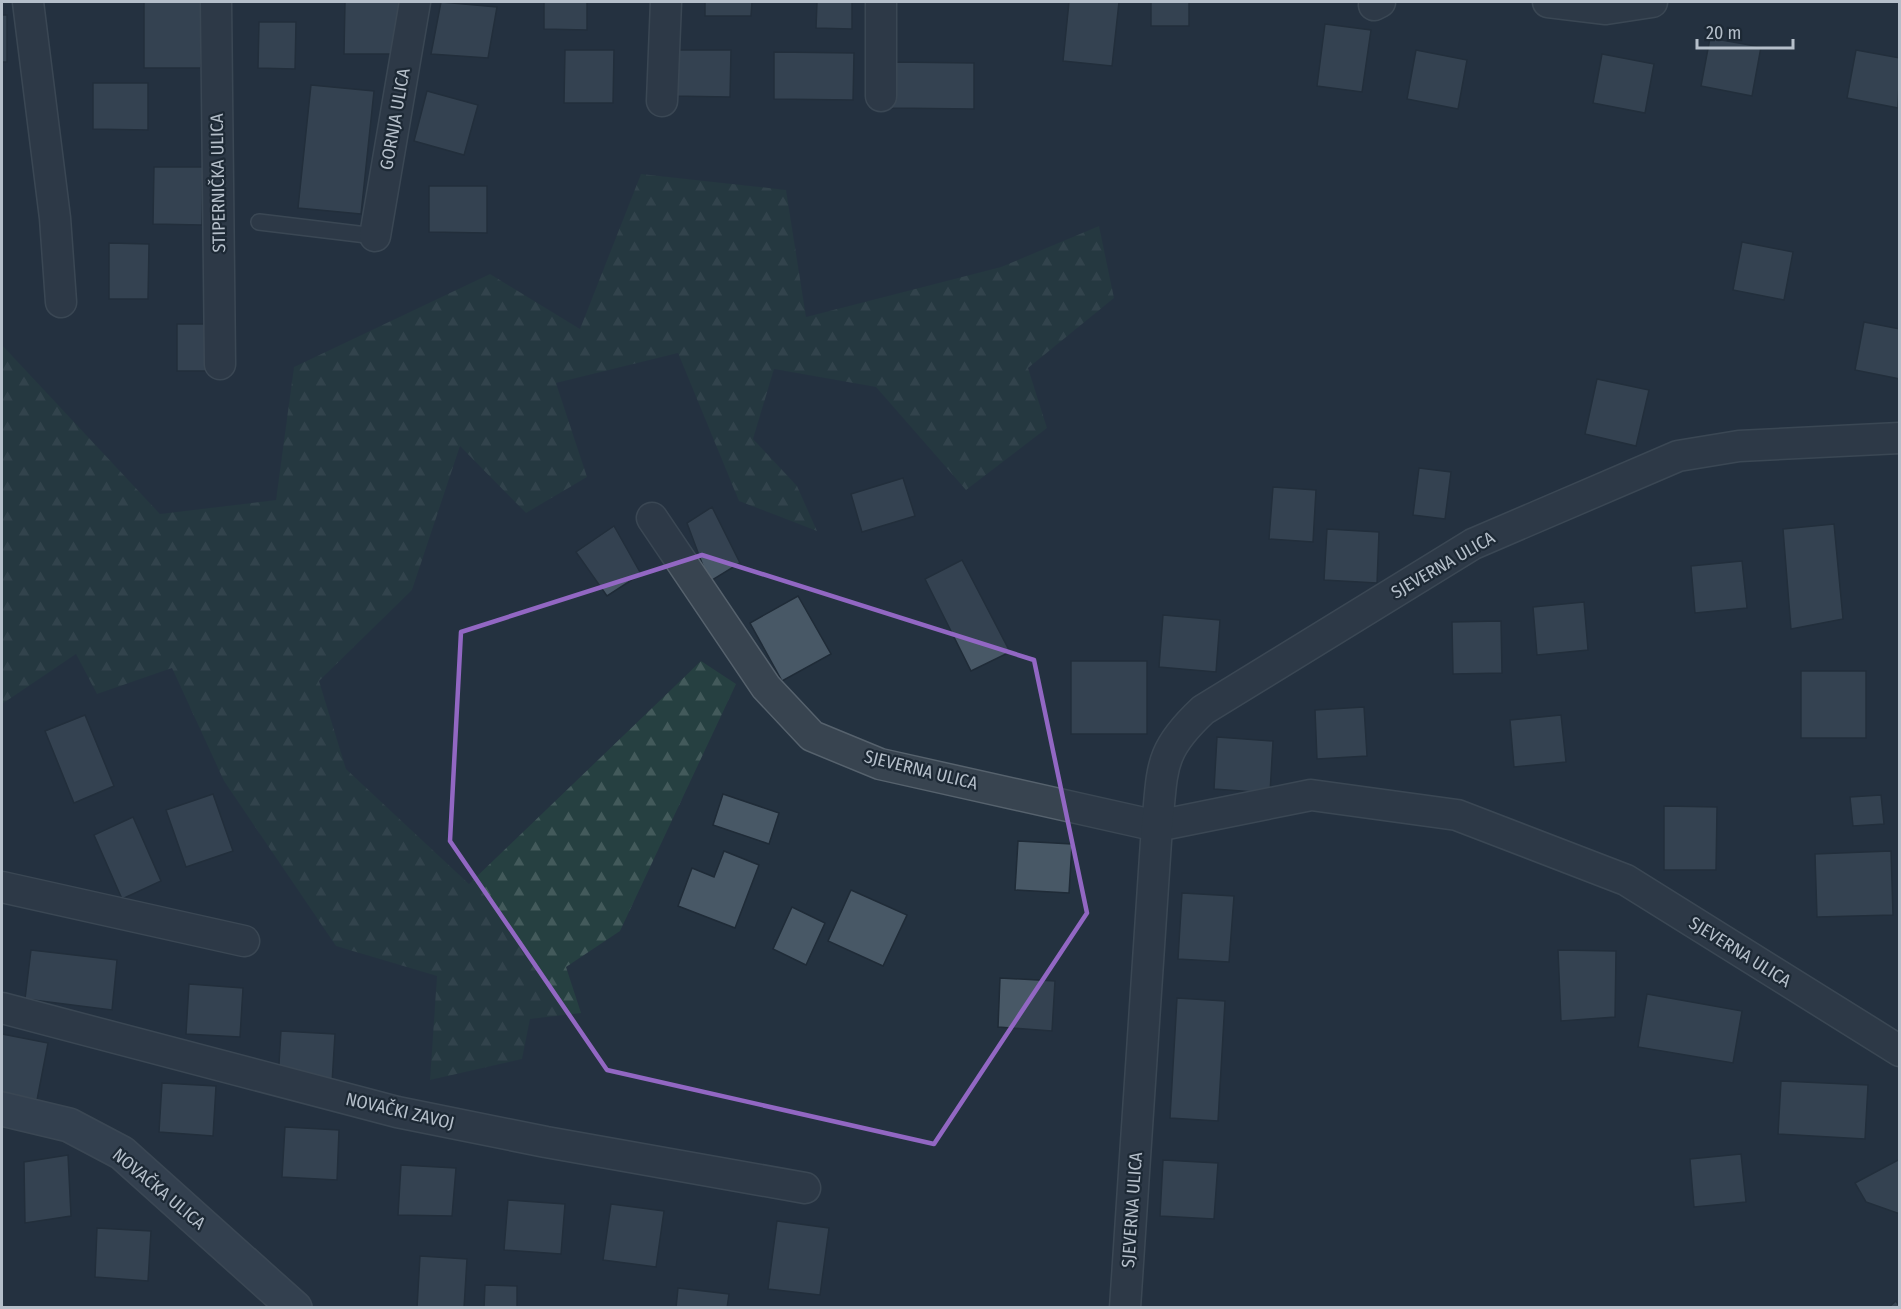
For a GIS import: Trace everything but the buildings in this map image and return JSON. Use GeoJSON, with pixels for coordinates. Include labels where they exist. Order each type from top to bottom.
{"type":"FeatureCollection","features":[{"type":"Feature","properties":{"kind":"street"},"geometry":{"type":"LineString","coordinates":[[28,2],[55,218],[61,302]]}},
{"type":"Feature","properties":{"kind":"street","name":"STIPERNIČKA ULICA"},"geometry":{"type":"LineString","coordinates":[[216,2],[220,364]]}},
{"type":"Feature","properties":{"kind":"street","name":"GORNJA ULICA"},"geometry":{"type":"LineString","coordinates":[[375,236],[415,2]]}},
{"type":"Feature","properties":{"kind":"street"},"geometry":{"type":"LineString","coordinates":[[662,101],[666,2]]}},
{"type":"Feature","properties":{"kind":"street"},"geometry":{"type":"LineString","coordinates":[[880,2],[881,96]]}},
{"type":"Feature","properties":{"kind":"street"},"geometry":{"type":"LineString","coordinates":[[1548,2],[1606,9],[1652,2]]}},
{"type":"Feature","properties":{"kind":"street","name":"SJEVERNA ULICA"},"geometry":{"type":"LineString","coordinates":[[1125,1308],[1157,826],[1163,764],[1178,733],[1203,710],[1473,544],[1678,456],[1750,445],[1899,438]]}},
{"type":"Feature","properties":{"kind":"street","name":"SJEVERNA ULICA"},"geometry":{"type":"LineString","coordinates":[[652,518],[766,687],[812,736],[880,764],[1157,826],[1311,795],[1457,815],[1626,880],[1899,1052]]}},
{"type":"Feature","properties":{"kind":"street"},"geometry":{"type":"LineString","coordinates":[[2,887],[244,941]]}},
{"type":"Feature","properties":{"kind":"street","name":"NOVAČKI ZAVOJ"},"geometry":{"type":"LineString","coordinates":[[2,1008],[397,1112],[546,1142],[805,1188]]}},
{"type":"Feature","properties":{"kind":"street","name":"NOVAČKA ULICA"},"geometry":{"type":"LineString","coordinates":[[2,1109],[69,1125],[122,1153],[295,1308]]}},
{"type":"Feature","properties":{"kind":"lane"},"geometry":{"type":"LineString","coordinates":[[259,222],[375,236]]}},
{"type":"Feature","properties":{"kind":"highlighted area"},"geometry":{"type":"Polygon","coordinates":[[[702,555],[1034,660],[1087,913],[934,1144],[607,1070],[450,841],[461,632],[702,555]]]}},
{"type":"Feature","properties":{"kind":"green space"},"geometry":{"type":"Polygon","coordinates":[[[641,174],[786,190],[806,317],[1001,267],[1099,226],[1114,298],[1028,368],[1047,428],[966,490],[876,387],[774,369],[753,439],[797,486],[817,531],[739,501],[678,353],[556,383],[587,477],[526,513],[460,446],[412,590],[319,681],[346,769],[469,884],[701,661],[736,684],[620,931],[566,967],[581,1013],[530,1019],[522,1059],[430,1080],[437,976],[336,946],[224,781],[172,668],[97,694],[76,654],[2,704],[2,345],[160,514],[276,500],[294,367],[490,274],[580,329],[641,174]]]}}]}
